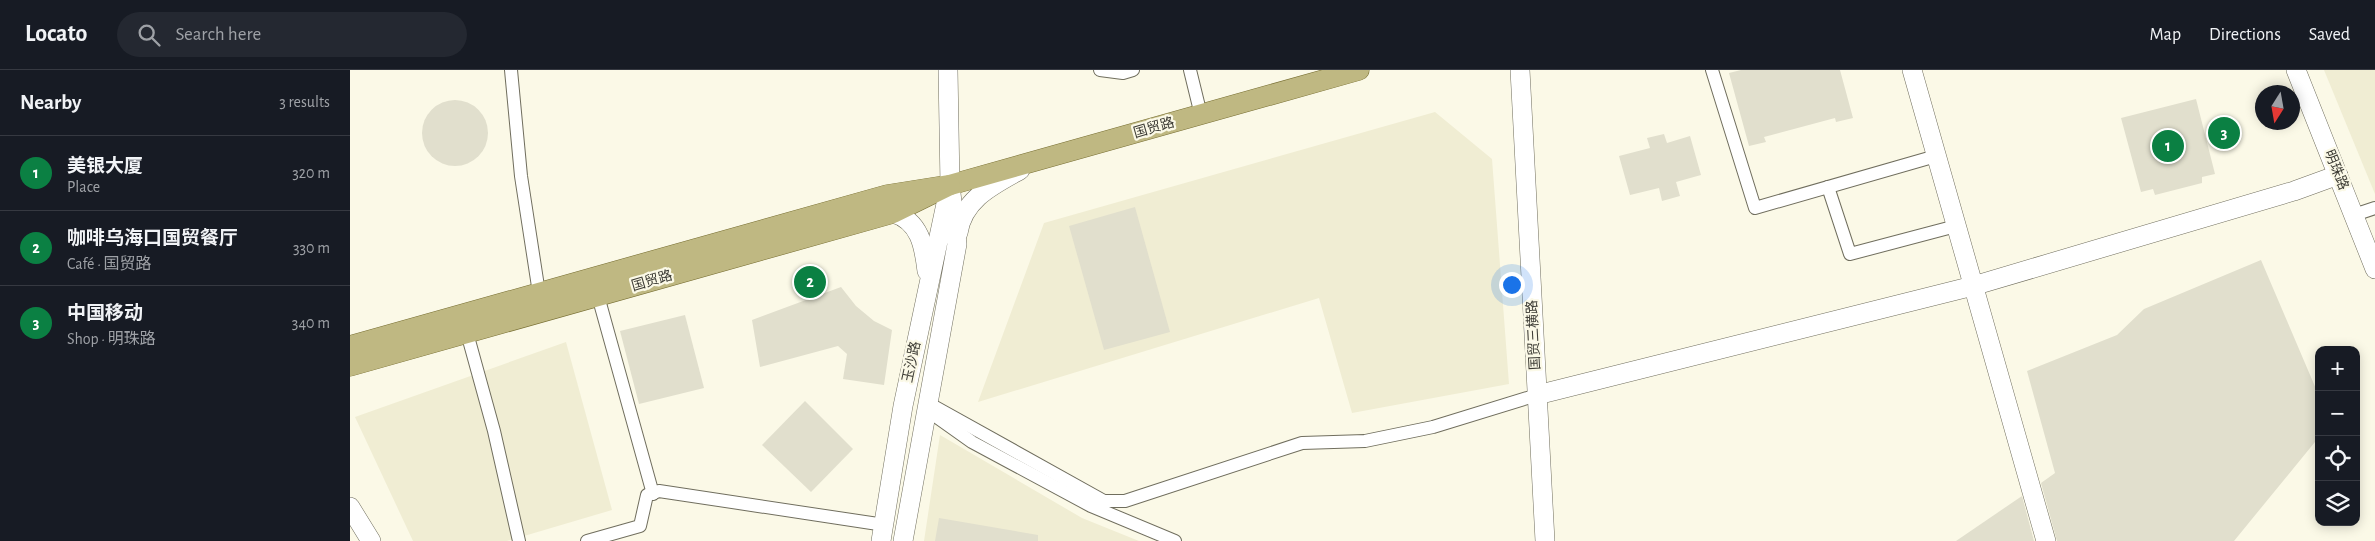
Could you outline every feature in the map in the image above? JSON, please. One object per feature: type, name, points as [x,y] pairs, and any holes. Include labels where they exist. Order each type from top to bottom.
[{"type":"main road","name":"国贸路","points":[[350,366],[598,296],[950,185],[1359,70]]},
{"type":"main road","name":"国贸路","points":[[350,346],[539,293],[890,204]]},
{"type":"street","points":[[510,70],[521,176],[539,293]]},
{"type":"street","name":"玉沙路","points":[[903,541],[957,244],[950,185],[948,70]]},
{"type":"street","points":[[1100,70],[1124,72],[1133,70]]},
{"type":"street","points":[[1190,70],[1201,114]]},
{"type":"street","name":"国贸三横路","points":[[1520,70],[1545,541]]},
{"type":"street","points":[[1712,70],[1755,208],[1936,156]]},
{"type":"street","points":[[1912,70],[2046,541]]},
{"type":"street","name":"明珠路","points":[[2296,70],[2375,269]]},
{"type":"street","points":[[929,282],[920,236],[909,220],[890,204],[938,174],[945,164],[948,145]]},
{"type":"street","points":[[957,244],[960,219],[967,207],[995,184],[1033,162]]},
{"type":"street","points":[[928,406],[1104,501],[1125,501],[1302,443],[1375,439],[1433,427],[1537,395],[1974,286],[2294,191],[2338,174]]},
{"type":"street","name":"玉沙路","points":[[879,533],[903,406],[950,185]]},
{"type":"street","points":[[1828,187],[1850,254],[1956,226]]},
{"type":"street","points":[[2354,216],[2375,208]]},
{"type":"street","points":[[598,296],[653,494]]},
{"type":"street","points":[[467,333],[494,431],[519,541]]},
{"type":"street","points":[[928,406],[972,442],[1091,506],[1176,541]]},
{"type":"street","points":[[586,541],[640,526],[647,495],[659,491],[879,533]]},
{"type":"street","points":[[350,507],[372,541]]},
{"type":"shaded area","points":[[2324,70],[2375,70],[2375,194]]},
{"type":"shaded area","points":[[1435,112],[1492,159],[1509,384],[1352,413],[1319,298],[978,402],[1044,223]]},
{"type":"shaded area","points":[[566,342],[612,510],[507,541],[413,541],[355,417]]},
{"type":"shaded area","points":[[940,435],[1082,518],[1139,541],[924,541]]},
{"type":"building","points":[[1741,70],[1840,70],[1853,118],[1836,122],[1835,118],[1764,137],[1766,142],[1749,146],[1729,73]]},
{"type":"building","points":[[2196,99],[2215,174],[2202,177],[2202,183],[2155,195],[2153,189],[2141,192],[2121,118]]},
{"type":"building","points":[[455,100],[468,102],[478,110],[486,120],[488,133],[486,146],[478,156],[468,164],[455,166],[442,164],[432,156],[424,146],[422,133],[424,120],[432,110],[442,102]]},
{"type":"building","points":[[1664,134],[1667,143],[1690,136],[1701,175],[1676,182],[1680,196],[1662,201],[1659,188],[1630,195],[1619,156],[1650,148],[1647,138]]},
{"type":"building","points":[[1135,207],[1170,332],[1104,350],[1069,226]]},
{"type":"building","points":[[2261,260],[2315,387],[2315,442],[2234,541],[2057,541],[2041,483],[2055,473],[2027,371],[2117,335],[2144,309]]},
{"type":"building","points":[[841,287],[856,306],[874,321],[892,330],[884,385],[843,379],[847,354],[838,346],[760,367],[752,320]]},
{"type":"building","points":[[685,315],[704,388],[639,404],[620,331]]},
{"type":"building","points":[[805,401],[853,449],[811,492],[762,445]]},
{"type":"building","points":[[2022,496],[2034,541],[1956,541]]},
{"type":"building","points":[[939,518],[1038,535],[1038,541],[935,541]]},
{"type":"place","name":"中国移动","points":[[2224,133]]},
{"type":"place","name":"美银大厦","points":[[2168,146]]},
{"type":"place","name":"咖啡乌海口国贸餐厅","points":[[810,282]]}]
